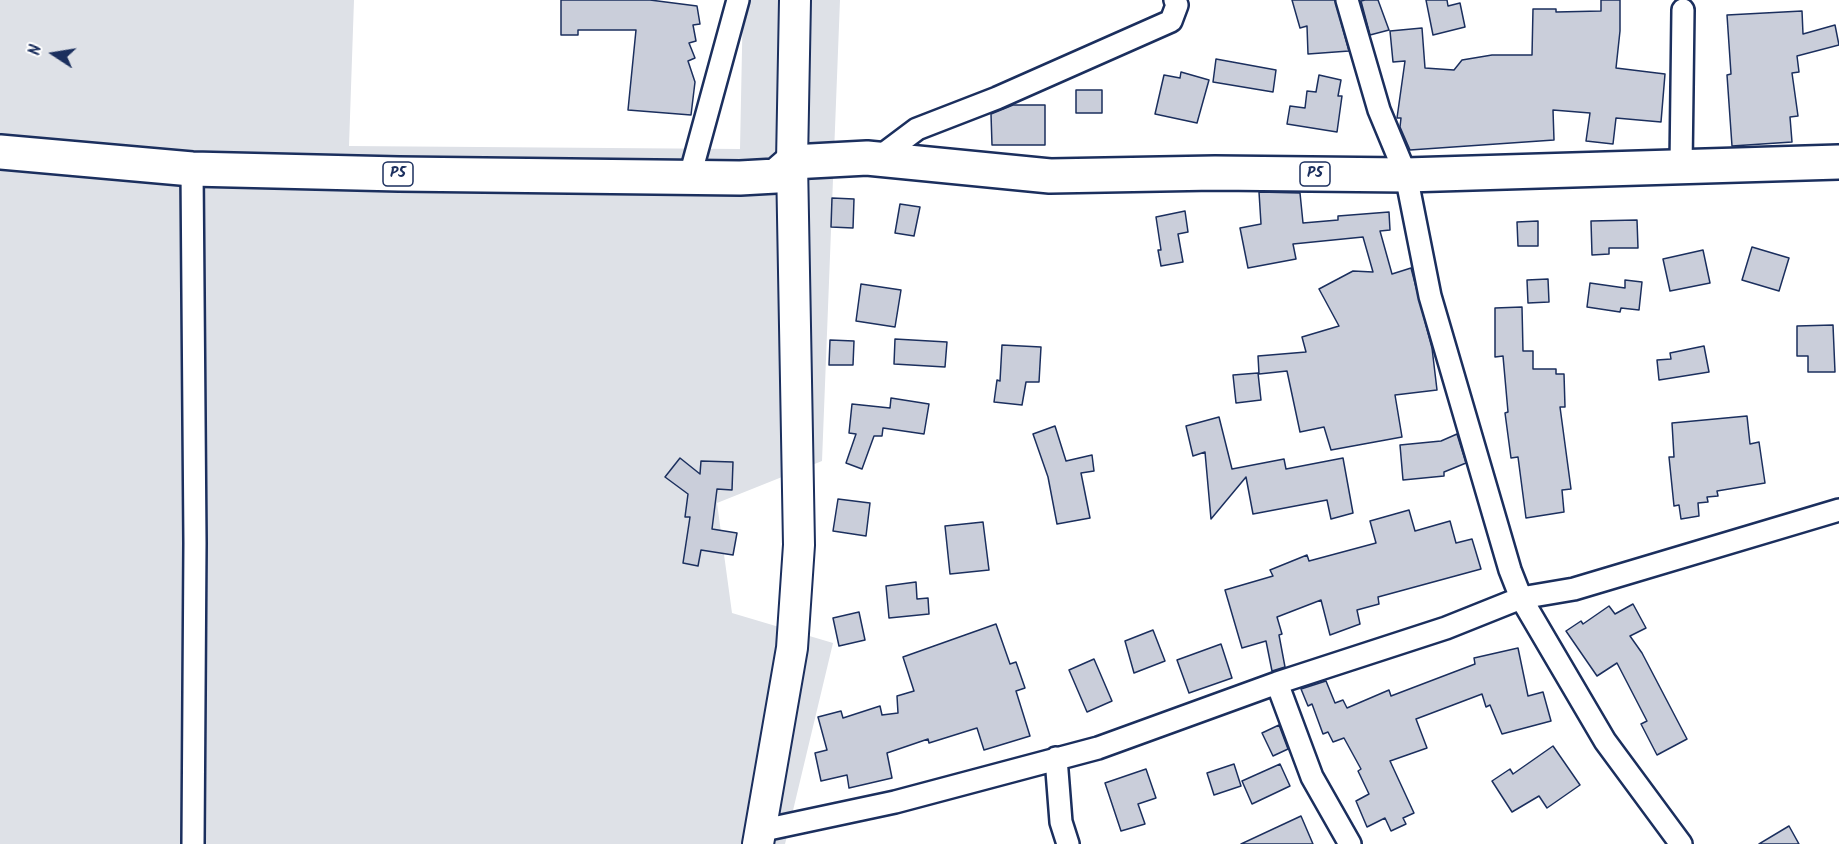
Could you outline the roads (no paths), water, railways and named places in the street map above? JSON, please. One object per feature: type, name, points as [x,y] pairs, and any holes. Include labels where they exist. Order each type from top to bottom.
[{"type":"main road","name":"P5","points":[[0,152],[192,169],[399,174],[690,176],[776,176],[792,162],[867,158],[1050,176],[1215,173],[1406,175],[1839,162]]},
{"type":"street","points":[[690,176],[738,0]]},
{"type":"street","points":[[795,0],[792,162],[799,545],[792,648],[772,770],[758,838],[1098,748],[1277,683],[1446,628],[1521,598],[1574,589],[1839,510]]},
{"type":"street","points":[[867,158],[885,153],[917,129],[997,98],[1171,21],[1177,5],[1175,0]]},
{"type":"street","points":[[1347,0],[1379,110],[1406,175],[1430,296],[1510,570],[1521,598],[1605,741],[1681,844]]},
{"type":"street","points":[[1681,167],[1683,10]]},
{"type":"street","points":[[192,169],[195,531],[193,844]]},
{"type":"street","points":[[1277,683],[1312,777],[1350,839]]},
{"type":"street","points":[[1056,758],[1061,822],[1068,844]]}]
